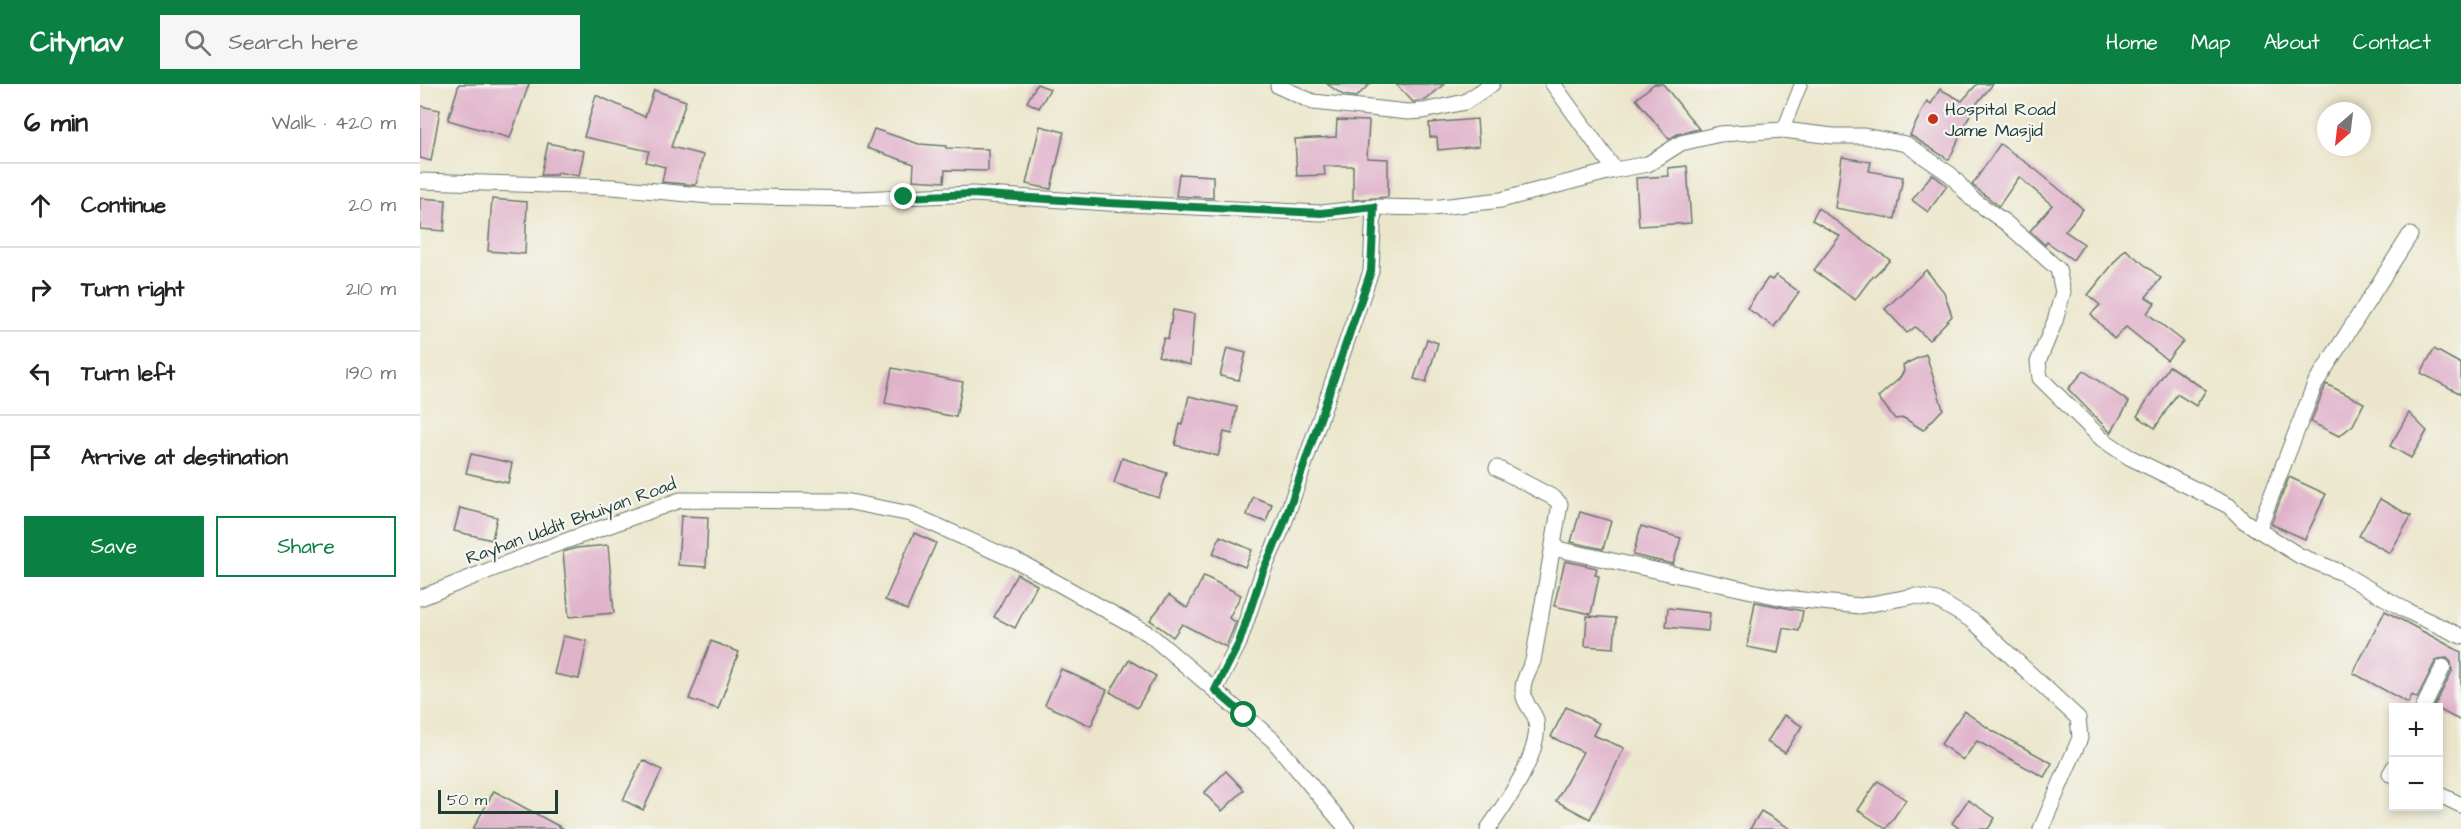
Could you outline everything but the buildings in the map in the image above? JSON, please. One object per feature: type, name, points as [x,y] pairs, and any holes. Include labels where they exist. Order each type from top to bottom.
[{"type":"street","points":[[1278,86],[1313,102],[1408,112],[1465,102],[1492,84]]},
{"type":"street","points":[[1553,84],[1615,170]]},
{"type":"street","points":[[1783,130],[1801,84]]},
{"type":"street","points":[[420,181],[591,185],[710,196],[859,199],[972,194],[1321,213],[1432,208],[1501,200],[1615,170],[1648,164],[1682,143],[1720,134],[1783,130],[1833,136],[1864,136],[1906,144],[1951,175],[1971,198],[2006,223],[2058,269],[2063,292],[2055,321],[2038,362],[2040,378],[2102,439],[2129,457],[2229,506],[2244,521],[2300,556],[2340,572],[2409,612],[2461,636]]},
{"type":"street","points":[[1215,690],[1239,643],[1305,464],[1371,271],[1374,210]]},
{"type":"street","points":[[2258,530],[2315,384],[2410,235]]},
{"type":"street","points":[[1488,829],[1510,796],[1534,746],[1536,719],[1522,694],[1524,680],[1533,661],[1560,504],[1554,498],[1497,468]]},
{"type":"street","name":"Rayhan Uddit Bhuiyan Road","points":[[420,598],[535,552],[680,500],[845,501],[911,514],[1025,565],[1149,634],[1274,740],[1347,829]]},
{"type":"street","points":[[1553,548],[1784,598],[1860,606],[1914,596],[1937,600],[1973,621],[2078,718],[2080,738],[2042,829]]},
{"type":"street","points":[[2426,703],[2443,668]]},
{"type":"street","points":[[2443,796],[2461,805]]},
{"type":"place","name":"Hospital Road Jame Masjid","points":[[1933,119]]},
{"type":"route","points":[[904,197],[972,194],[1321,213],[1374,207],[1371,271],[1282,529],[1263,571],[1239,643],[1215,690],[1244,715]]}]
